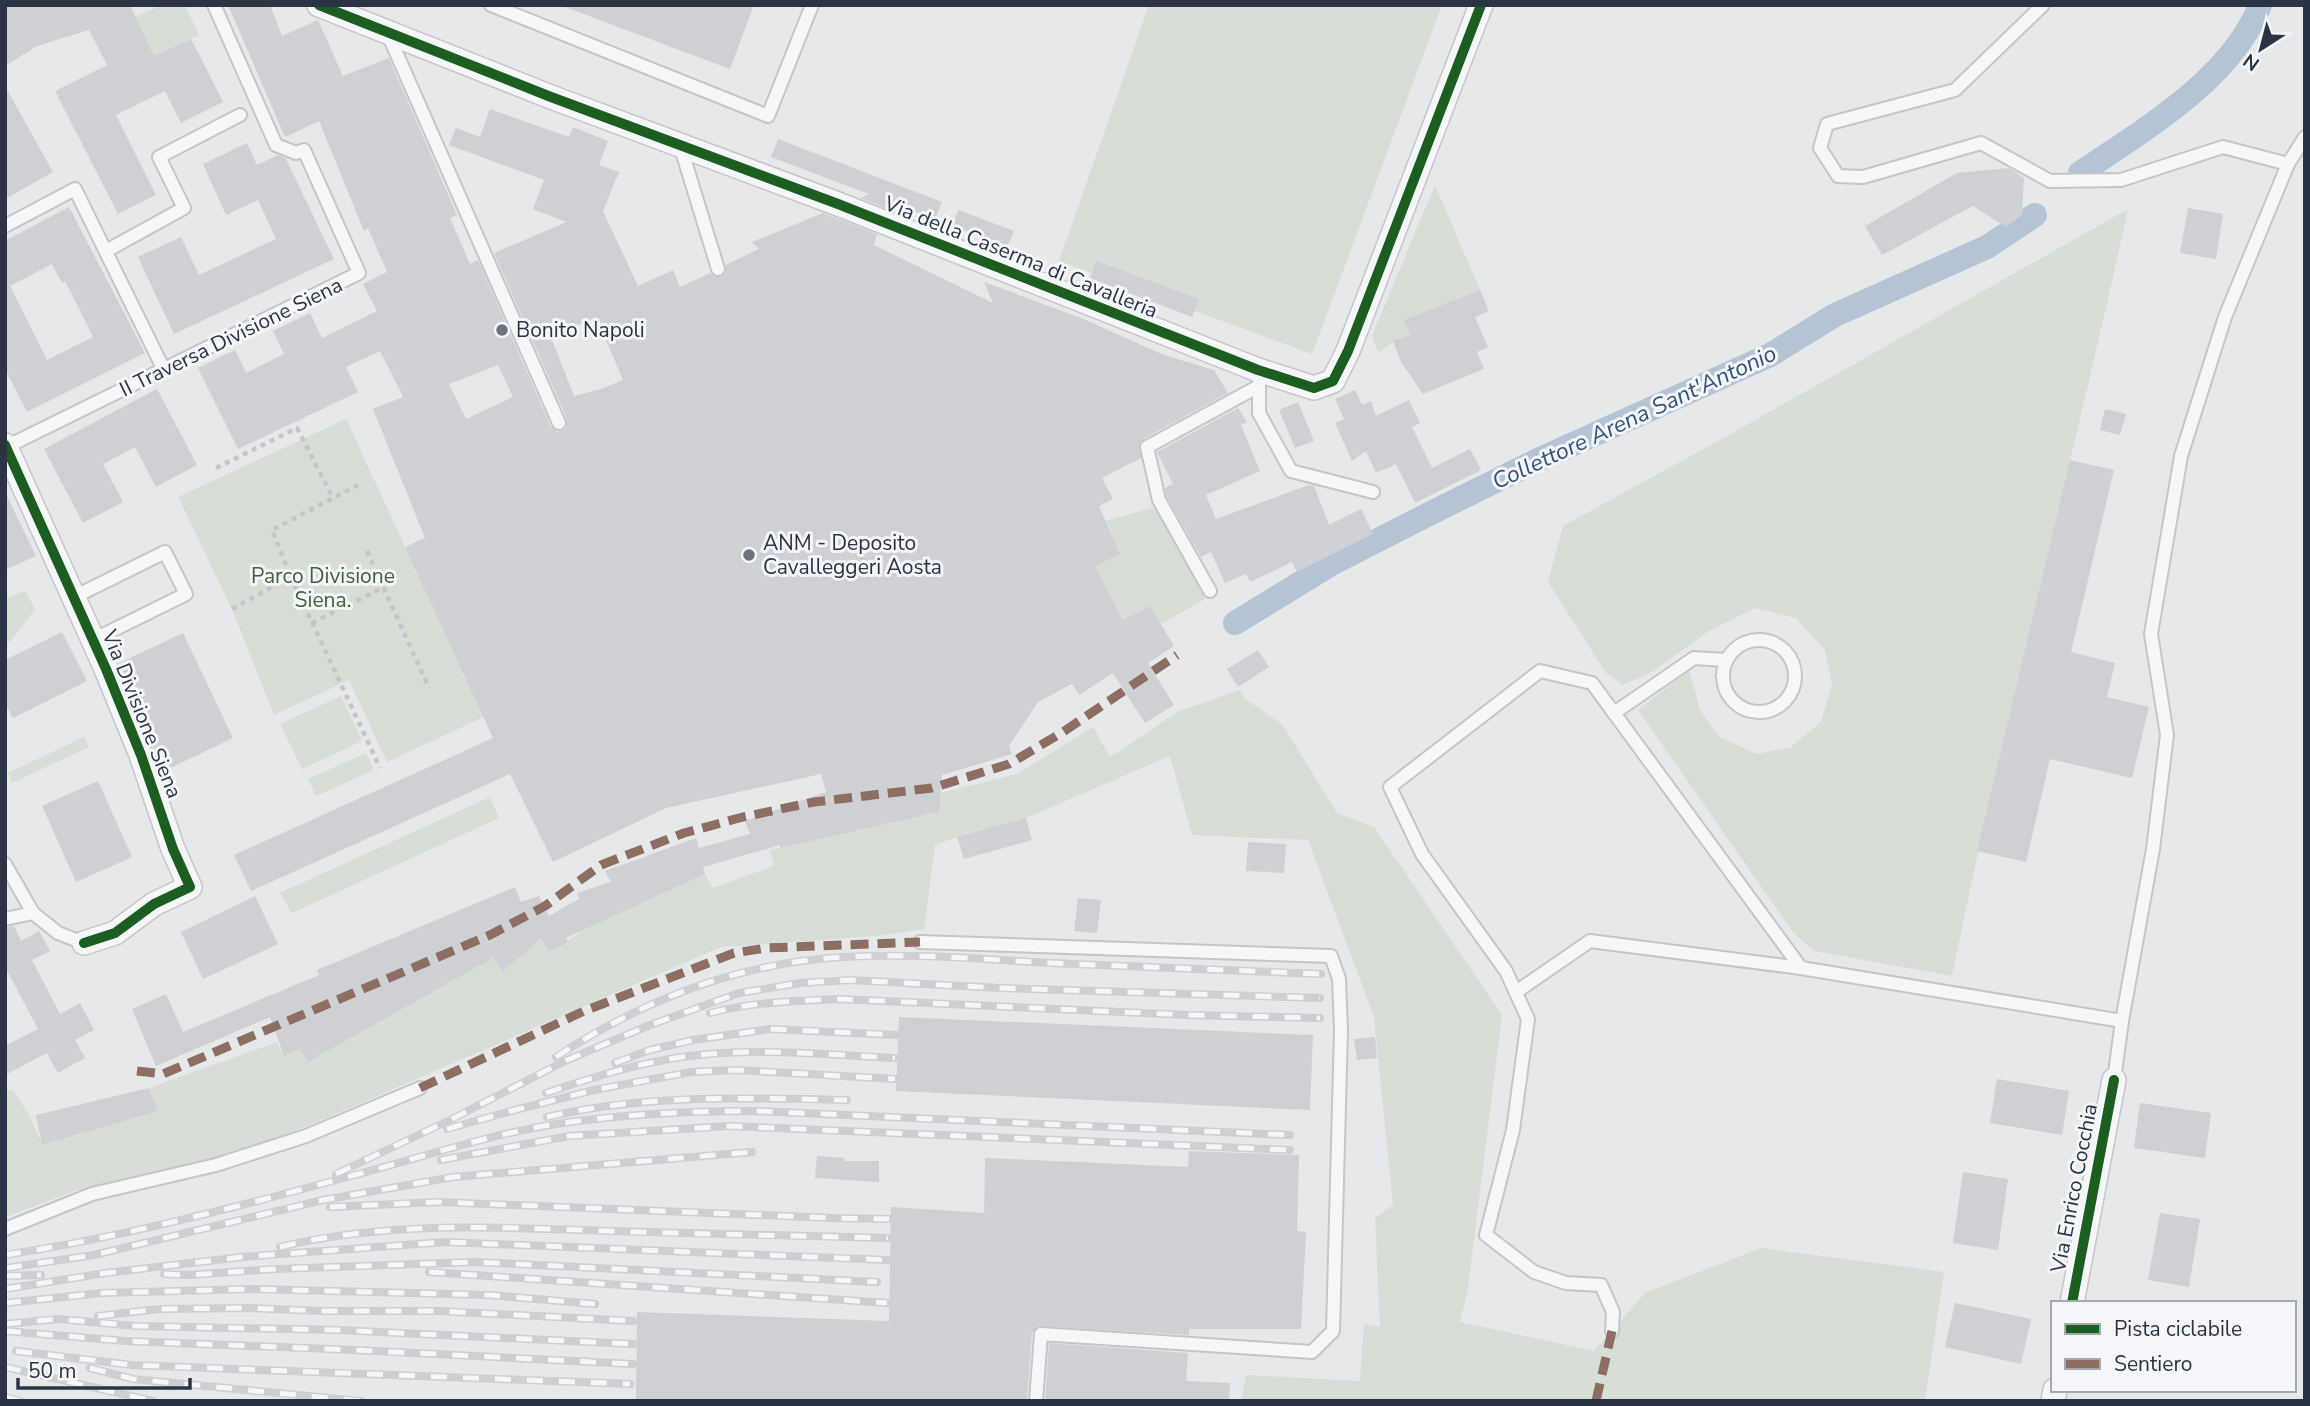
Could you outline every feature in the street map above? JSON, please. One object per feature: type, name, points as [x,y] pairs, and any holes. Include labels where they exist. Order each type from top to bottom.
[{"type":"street","name":"Via della Caserma di Cavalleria","points":[[319,5],[388,34],[838,204],[1259,378],[1314,388],[1333,381],[1348,351],[1481,5]]},
{"type":"street","name":"Via Divisione Siena","points":[[6,446],[141,755],[173,849],[190,887],[154,904],[116,933],[84,943]]},
{"type":"street","name":"Via Enrico Cocchia","points":[[2072,1301],[2114,1080]]},
{"type":"lane","name":"II Traversa Divisione Siena","points":[[6,446],[359,273],[304,150],[296,153],[276,145],[215,5]]},
{"type":"lane","points":[[491,5],[768,116],[811,5]]},
{"type":"lane","points":[[2043,5],[1955,90],[1827,124],[1819,148],[1838,176],[1863,177],[1980,143],[2050,181],[2121,180],[2223,147],[2288,164]]},
{"type":"lane","points":[[388,34],[559,423]]},
{"type":"lane","points":[[106,251],[184,208],[159,157],[240,115]]},
{"type":"lane","points":[[2114,1080],[2153,849],[2167,735],[2151,634],[2181,456],[2225,317],[2288,164],[2305,137]]},
{"type":"lane","points":[[680,145],[718,269]]},
{"type":"lane","points":[[5,226],[75,189],[164,370]]},
{"type":"lane","points":[[1259,378],[1259,413],[1291,471],[1373,492]]},
{"type":"lane","points":[[1210,591],[1160,500],[1147,447],[1259,378]]},
{"type":"lane","points":[[74,597],[165,552],[186,594],[93,640]]},
{"type":"lane","points":[[1769,640],[1789,655],[1796,676],[1794,688],[1785,702],[1774,710],[1757,713],[1744,710],[1727,694],[1723,682],[1726,660],[1734,649],[1744,642],[1769,640]]},
{"type":"lane","points":[[1614,713],[1694,658],[1726,660]]},
{"type":"lane","points":[[1612,1331],[1613,1312],[1601,1285],[1566,1283],[1534,1272],[1486,1235],[1513,1130],[1528,1019],[1506,971],[1422,854],[1390,787],[1540,671],[1592,683],[1801,968]]},
{"type":"lane","name":"Via Divisione Siena","points":[[5,864],[33,913],[58,933],[84,943]]},
{"type":"lane","points":[[5,919],[33,913]]},
{"type":"lane","points":[[1516,992],[1590,941],[1801,968],[2122,1021]]},
{"type":"lane","points":[[920,942],[1331,956],[1339,979],[1341,1030],[1333,1331],[1312,1352],[1041,1334],[1036,1401]]},
{"type":"lane","points":[[5,1229],[92,1194],[216,1165],[306,1136],[420,1088]]},
{"type":"path","points":[[216,468],[297,428],[333,498]]},
{"type":"path","points":[[362,483],[272,530],[291,577],[380,768]]},
{"type":"path","points":[[367,551],[429,688]]},
{"type":"path","points":[[232,609],[291,577]]},
{"type":"path","points":[[312,623],[384,587]]},
{"type":"green space","points":[[161,5],[185,5],[199,35],[154,56],[135,17]]},
{"type":"green space","points":[[1149,5],[1442,5],[1312,354],[1059,261]]},
{"type":"green space","points":[[1435,185],[1480,290],[1405,320],[1410,335],[1393,342],[1378,353],[1372,336]]},
{"type":"green space","points":[[2128,209],[1952,976],[1814,951],[1793,932],[1638,710],[1689,670],[1700,710],[1719,737],[1757,754],[1791,747],[1821,722],[1832,684],[1825,650],[1796,618],[1755,608],[1709,631],[1652,672],[1623,685],[1606,673],[1548,582],[1563,526]]},
{"type":"green space","name":"Parco Divisione Siena.","points":[[346,419],[484,717],[387,762],[349,680],[274,715],[232,609],[178,497]]},
{"type":"green space","points":[[1155,507],[1205,599],[1161,624],[1150,606],[1123,620],[1093,562],[1120,554],[1106,521]]},
{"type":"green space","points":[[25,591],[35,609],[11,641],[5,643],[5,599]]},
{"type":"green space","points":[[1240,690],[1244,698],[1282,724],[1337,813],[1374,827],[1502,1015],[1468,1288],[1460,1322],[1594,1351],[1645,1293],[1761,1248],[1944,1272],[1925,1401],[1241,1401],[1246,1375],[1360,1381],[1364,1324],[1380,1327],[1375,1218],[1393,1205],[1374,1017],[1308,840],[1192,835],[1170,756],[1026,818],[935,845],[924,929],[876,936],[721,947],[315,1123],[254,1146],[198,1163],[83,1188],[8,1216],[5,1214],[5,1091],[13,1090],[43,1145],[158,1111],[149,1088],[277,1042],[284,1056],[300,1049],[308,1062],[493,958],[504,972],[519,958],[512,940],[535,927],[550,952],[589,927],[705,874],[713,888],[774,866],[770,850],[938,812],[940,793],[1017,774],[1093,727],[1110,757],[1179,711]]},
{"type":"green space","points":[[341,696],[362,741],[302,769],[280,724]]},
{"type":"green space","points":[[84,737],[89,747],[12,783],[8,773]]},
{"type":"green space","points":[[366,753],[374,770],[316,796],[308,779]]},
{"type":"green space","points":[[490,797],[499,818],[292,913],[280,893]]},
{"type":"building","points":[[5,5],[130,5],[154,56],[191,39],[223,102],[181,123],[165,91],[116,115],[156,195],[118,214],[55,91],[107,65],[89,30],[37,46],[5,66]]},
{"type":"building","points":[[228,5],[270,5],[282,36],[318,20],[343,76],[389,58],[457,215],[450,218],[470,264],[478,260],[551,427],[557,432],[566,429],[567,419],[494,253],[567,222],[533,209],[544,180],[449,145],[456,128],[480,137],[490,109],[569,137],[573,127],[608,141],[599,165],[619,172],[603,211],[638,286],[673,270],[680,287],[710,273],[721,277],[726,272],[726,265],[759,249],[752,242],[823,213],[877,234],[874,245],[993,303],[984,282],[1081,318],[1164,355],[1214,370],[1228,393],[1143,439],[1139,444],[1141,458],[1102,478],[1113,499],[1099,506],[1120,554],[1095,566],[1123,620],[1150,606],[1174,646],[1148,663],[1174,705],[1145,723],[1113,673],[1079,695],[1072,684],[1038,702],[1009,746],[1012,754],[942,775],[939,812],[780,848],[780,845],[703,867],[705,874],[566,938],[568,942],[549,952],[541,938],[503,972],[493,958],[308,1062],[300,1049],[284,1056],[270,1017],[156,1066],[132,1009],[166,994],[183,1032],[319,975],[317,970],[515,887],[521,902],[539,896],[549,916],[579,899],[577,893],[611,882],[605,871],[696,838],[699,848],[750,834],[745,821],[826,792],[821,774],[666,808],[553,862],[510,774],[251,891],[234,855],[493,738],[405,547],[425,538],[373,409],[403,397],[380,351],[346,367],[358,392],[238,449],[198,368],[235,350],[246,373],[284,354],[273,331],[310,313],[322,338],[377,311],[363,284],[387,272],[368,228],[364,231],[319,121],[285,137]],"holes":[[[596,317],[623,380],[574,396],[551,337]],[[498,365],[513,397],[466,419],[449,384]]]},
{"type":"building","points":[[565,5],[754,5],[730,69]]},
{"type":"building","points":[[5,86],[53,172],[5,199]]},
{"type":"building","points":[[778,139],[942,202],[935,219],[888,201],[886,208],[860,198],[869,194],[771,157]]},
{"type":"building","points":[[247,143],[257,165],[278,155],[286,159],[334,259],[174,334],[138,257],[181,237],[199,275],[276,239],[258,200],[226,215],[203,164]]},
{"type":"building","points":[[2009,168],[2024,178],[2022,215],[2006,227],[1973,206],[1882,255],[1865,226],[1957,173]]},
{"type":"building","points":[[69,207],[145,353],[27,412],[5,369],[5,241]],"holes":[[[52,264],[62,283],[65,281],[93,337],[47,360],[10,286]]]},
{"type":"building","points":[[2188,208],[2223,214],[2216,259],[2180,253]]},
{"type":"building","points":[[958,210],[1014,231],[1007,247],[953,226]]},
{"type":"building","points":[[1096,261],[1199,299],[1192,317],[1090,278]]},
{"type":"building","points":[[1480,290],[1489,311],[1475,317],[1488,347],[1477,352],[1484,369],[1423,394],[1401,362],[1393,341],[1410,335],[1404,320]]},
{"type":"building","points":[[157,389],[197,465],[156,487],[135,447],[103,464],[123,502],[83,523],[44,449]]},
{"type":"building","points":[[1355,390],[1362,405],[1371,401],[1376,416],[1409,400],[1420,423],[1412,427],[1432,468],[1470,449],[1481,470],[1415,503],[1396,464],[1376,473],[1366,451],[1352,461],[1335,423],[1344,419],[1335,399]]},
{"type":"building","points":[[1298,402],[1314,441],[1295,448],[1279,410]]},
{"type":"building","points":[[1238,408],[1247,422],[1241,425],[1260,471],[1206,495],[1216,519],[1309,485],[1314,486],[1329,525],[1361,509],[1373,534],[1297,572],[1292,562],[1250,582],[1246,574],[1225,583],[1211,552],[1201,557],[1167,497],[1165,488],[1173,484],[1157,452]]},
{"type":"building","points":[[2105,409],[2126,414],[2120,435],[2100,430]]},
{"type":"building","points":[[2070,460],[2114,470],[2071,652],[2115,663],[2107,697],[2149,707],[2132,778],[2050,759],[2026,862],[1977,851]]},
{"type":"building","points":[[5,492],[36,556],[5,570]]},
{"type":"building","points":[[62,632],[87,681],[13,718],[5,703],[5,660]]},
{"type":"building","points":[[183,633],[233,738],[162,772],[119,663]]},
{"type":"building","points":[[1258,650],[1269,667],[1238,687],[1227,669]]},
{"type":"building","points":[[98,781],[132,857],[76,882],[42,806]]},
{"type":"building","points":[[1026,818],[1032,840],[964,859],[957,837]]},
{"type":"building","points":[[1248,842],[1286,844],[1284,873],[1246,871]]},
{"type":"building","points":[[255,896],[278,944],[203,979],[181,932]]},
{"type":"building","points":[[1078,898],[1101,900],[1097,933],[1074,931]]},
{"type":"building","points":[[14,926],[21,941],[39,931],[50,951],[32,960],[60,1014],[80,1003],[94,1030],[75,1040],[85,1058],[58,1073],[47,1053],[5,1075],[5,1046],[38,1029],[5,967],[5,928]]},
{"type":"building","points":[[899,1017],[1313,1035],[1310,1110],[896,1091]]},
{"type":"building","points":[[1375,1037],[1377,1058],[1357,1060],[1354,1039]]},
{"type":"building","points":[[1997,1079],[2069,1091],[2062,1135],[1990,1123]]},
{"type":"building","points":[[149,1088],[158,1111],[42,1145],[36,1115]]},
{"type":"building","points":[[2140,1103],[2211,1113],[2205,1158],[2134,1148]]},
{"type":"building","points":[[1189,1151],[1299,1155],[1297,1231],[1306,1232],[1301,1329],[1189,1329],[1189,1335],[1038,1326],[1032,1333],[1027,1401],[636,1401],[637,1312],[889,1321],[891,1207],[984,1213],[985,1158],[1188,1167]]},
{"type":"building","points":[[817,1156],[845,1158],[844,1161],[879,1161],[879,1182],[815,1178]]},
{"type":"building","points":[[1963,1172],[2008,1179],[1998,1250],[1953,1243]]},
{"type":"building","points":[[2160,1213],[2200,1219],[2189,1287],[2148,1280]]},
{"type":"building","points":[[1955,1303],[2031,1319],[2021,1364],[1945,1347]]},
{"type":"building","points":[[1049,1343],[1188,1353],[1186,1381],[1230,1383],[1229,1401],[1045,1401]]},
{"type":"waterway","name":"Collettore Arena Sant'Antonio","points":[[2080,173],[2183,101],[2207,79],[2247,32],[2260,5]]},
{"type":"waterway","name":"Collettore Arena Sant'Antonio","points":[[1235,623],[1333,563],[1427,515],[1538,460],[1770,355],[1835,315],[1987,247],[2035,215]]},
{"type":"railway","points":[[556,1057],[623,1018],[693,988],[729,976],[804,961],[843,957],[921,956],[1321,974]]},
{"type":"railway","points":[[336,1174],[565,1061],[650,1025],[739,993],[800,983],[850,980],[1000,988],[1320,998]]},
{"type":"railway","points":[[710,1013],[758,1004],[839,999],[1187,1015],[1320,1018]]},
{"type":"railway","points":[[615,1063],[650,1050],[693,1040],[770,1029],[896,1035]]},
{"type":"railway","points":[[546,1093],[640,1065],[713,1054],[774,1052],[895,1058]]},
{"type":"railway","points":[[447,1129],[594,1090],[691,1072],[736,1070],[895,1079]]},
{"type":"railway","points":[[547,1117],[621,1104],[659,1101],[734,1098],[847,1100]]},
{"type":"railway","points":[[5,1255],[179,1220],[504,1134],[606,1118],[682,1112],[757,1111],[1290,1135]]},
{"type":"railway","points":[[441,1160],[569,1136],[729,1126],[1290,1150]]},
{"type":"railway","points":[[6,1268],[94,1255],[323,1200],[453,1177],[752,1152]]},
{"type":"railway","points":[[330,1207],[439,1202],[889,1219]]},
{"type":"railway","points":[[280,1247],[360,1233],[442,1228],[888,1238]]},
{"type":"railway","points":[[5,1289],[106,1273],[242,1257],[445,1242],[888,1260]]},
{"type":"railway","points":[[164,1274],[476,1262],[877,1282]]},
{"type":"railway","points":[[429,1272],[887,1303]]},
{"type":"railway","points":[[5,1276],[41,1275]]},
{"type":"railway","points":[[5,1303],[102,1293],[250,1289],[489,1295],[595,1304]]},
{"type":"railway","points":[[98,1316],[159,1309],[247,1308],[438,1311],[633,1321]]},
{"type":"railway","points":[[5,1324],[59,1319],[135,1326],[338,1330],[633,1344]]},
{"type":"railway","points":[[5,1331],[125,1341],[633,1364]]},
{"type":"railway","points":[[16,1351],[132,1365],[630,1384]]},
{"type":"railway","points":[[5,1367],[153,1401]]},
{"type":"railway","points":[[90,1368],[133,1379],[361,1401]]},
{"type":"railway","points":[[5,1397],[20,1401]]},
{"type":"marked path","points":[[137,1071],[163,1074],[490,935],[545,906],[601,865],[684,833],[814,802],[932,788],[1009,764],[1063,732],[1177,655]]},
{"type":"marked path","points":[[420,1088],[584,1011],[734,953],[766,948],[920,942]]},
{"type":"marked path","points":[[1596,1401],[1612,1331]]},
{"type":"cycle path","points":[[319,5],[551,97],[838,204],[1258,370],[1314,388],[1333,381],[1348,351],[1481,5]]},
{"type":"cycle path","points":[[5,445],[106,669],[141,755],[173,849],[190,887],[154,904],[115,933],[84,943]]},
{"type":"cycle path","points":[[2072,1301],[2114,1080]]},
{"type":"place","name":"Bonito Napoli","points":[[502,330]]},
{"type":"place","name":"ANM - Deposito Cavalleggeri Aosta","points":[[749,555]]}]
